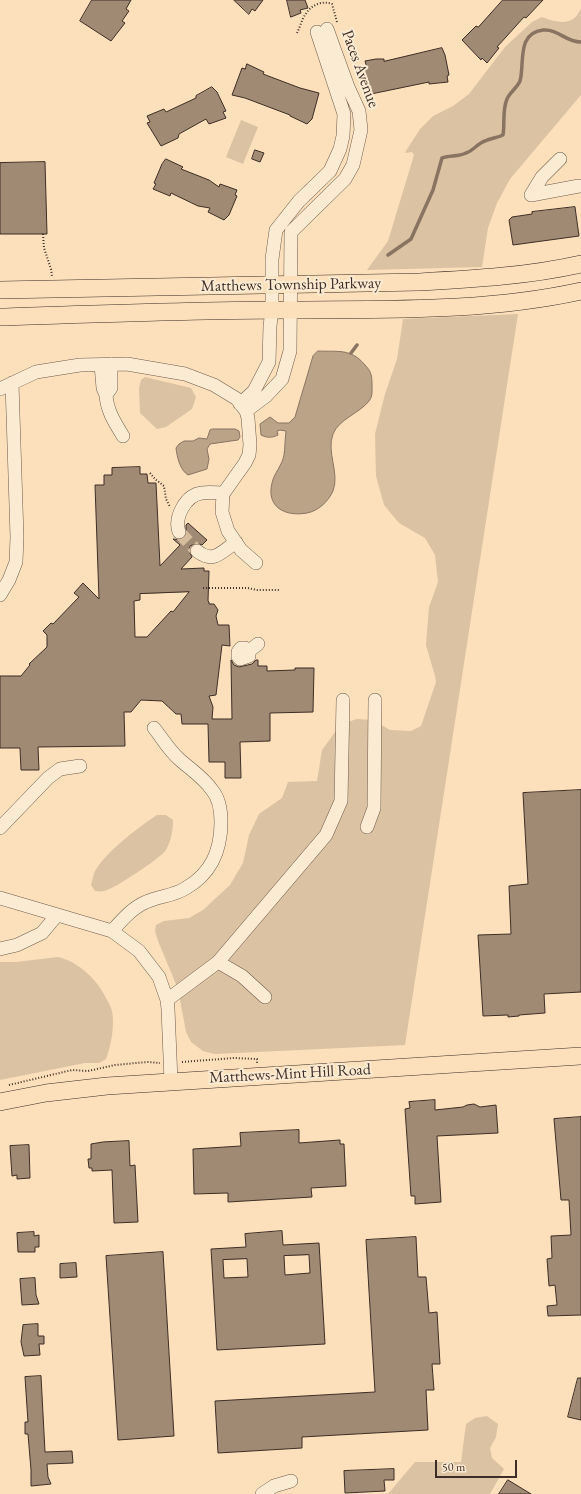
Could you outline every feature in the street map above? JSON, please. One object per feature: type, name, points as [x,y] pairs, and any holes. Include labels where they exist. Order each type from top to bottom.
[{"type":"main road","name":"Matthews Township Parkway","points":[[0,290],[272,284],[376,284],[474,279],[529,273],[581,264]]},
{"type":"main road","name":"Matthews Township Parkway","points":[[0,316],[272,310],[420,309],[534,299],[581,291]]},
{"type":"main road","name":"Matthews-Mint Hill Road","points":[[0,1102],[46,1093],[107,1086],[581,1056]]},
{"type":"street","name":"Paces Avenue","points":[[243,407],[254,391],[269,362],[272,310],[272,259],[276,230],[298,201],[330,171],[343,136],[344,114],[327,29]]},
{"type":"street","name":"Paces Avenue","points":[[243,407],[266,396],[282,379],[290,351],[291,232],[345,179],[353,165],[362,130],[359,111],[348,87],[327,29]]},
{"type":"street","points":[[560,159],[542,177],[531,195],[580,186]]},
{"type":"street","points":[[106,364],[103,388],[110,414],[123,436]]},
{"type":"street","points":[[0,595],[9,580],[16,562],[17,537],[6,386],[36,372],[80,365],[127,364],[185,374],[214,385],[237,399],[243,407],[250,437],[249,455],[224,493],[222,500],[222,512],[228,531],[241,550],[256,563]]},
{"type":"street","points":[[179,532],[178,521],[182,510],[189,499],[201,493],[224,493]]},
{"type":"street","points":[[197,551],[210,558],[236,542]]},
{"type":"street","points":[[167,1000],[218,962],[326,835],[341,801],[343,700]]},
{"type":"street","points":[[367,827],[374,808],[375,700]]},
{"type":"street","points":[[112,931],[138,906],[147,901],[176,894],[187,888],[198,879],[212,863],[220,844],[220,811],[213,791],[200,776],[178,758],[154,728]]},
{"type":"street","points":[[0,828],[48,778],[60,769],[80,766]]},
{"type":"street","points":[[0,898],[112,931],[139,951],[159,977],[167,1000],[171,1081]]},
{"type":"street","points":[[0,949],[18,945],[42,933],[56,915]]},
{"type":"street","points":[[218,962],[242,976],[264,997]]},
{"type":"street","points":[[262,1494],[274,1486],[291,1481]]},
{"type":"path","points":[[297,33],[306,13],[318,2],[332,4],[327,29]]},
{"type":"path","points":[[42,234],[44,248],[52,268],[52,277]]},
{"type":"path","points":[[150,472],[155,479],[164,486],[166,499],[171,508]]},
{"type":"path","points":[[203,588],[280,590]]},
{"type":"path","points":[[183,1062],[257,1059]]},
{"type":"path","points":[[7,1086],[72,1070],[88,1071],[115,1065],[148,1062],[159,1063]]},
{"type":"shaded area","points":[[581,8],[581,95],[510,179],[497,203],[488,228],[482,267],[367,270],[388,241],[414,155],[412,152],[405,153],[420,129],[433,116],[453,106],[469,94],[505,47],[532,22],[542,17],[559,22],[570,21],[578,14]]},
{"type":"shaded area","points":[[241,120],[258,127],[243,164],[226,157]]},
{"type":"shaded area","points":[[518,314],[405,1045],[215,1054],[203,1051],[191,1042],[186,1032],[178,989],[158,941],[155,931],[156,925],[164,921],[189,918],[203,910],[230,885],[243,863],[249,835],[259,814],[282,798],[288,782],[317,781],[322,750],[341,724],[357,719],[373,720],[390,730],[411,731],[421,726],[436,682],[426,645],[429,607],[438,582],[435,555],[425,538],[399,523],[384,505],[376,476],[375,434],[385,394],[397,359],[403,319]]},
{"type":"shaded area","points":[[318,351],[338,351],[349,353],[360,360],[369,369],[371,374],[372,395],[365,405],[340,424],[333,434],[331,448],[335,484],[328,499],[319,508],[311,512],[299,514],[285,512],[275,504],[271,491],[273,479],[282,463],[284,455],[286,431],[280,430],[277,431],[278,435],[265,437],[261,435],[260,424],[270,417],[278,423],[289,423],[295,417],[313,356]]},
{"type":"shaded area","points":[[145,377],[191,388],[196,397],[192,409],[166,427],[157,429],[140,413],[139,388],[141,380]]},
{"type":"shaded area","points":[[235,429],[239,431],[240,437],[238,440],[210,444],[207,449],[209,459],[207,469],[188,475],[181,467],[176,448],[184,441],[193,441],[199,438],[207,439],[210,430]]},
{"type":"shaded area","points":[[157,815],[166,815],[173,820],[173,828],[166,850],[147,866],[117,885],[104,891],[95,891],[91,885],[94,873],[99,865],[122,841]]},
{"type":"shaded area","points":[[58,957],[66,959],[87,973],[93,979],[110,1005],[113,1017],[113,1029],[106,1059],[99,1063],[85,1063],[0,1080],[0,962],[16,962]]},
{"type":"shaded area","points":[[487,1416],[498,1424],[496,1437],[490,1448],[492,1458],[504,1469],[490,1494],[388,1494],[415,1462],[461,1462],[466,1424],[475,1418]]},
{"type":"building","points":[[92,0],[131,0],[126,9],[129,11],[122,21],[125,23],[111,41],[80,21]]},
{"type":"building","points":[[234,0],[263,0],[255,11],[252,9],[249,14]]},
{"type":"building","points":[[287,0],[305,0],[308,8],[300,10],[301,13],[291,17]]},
{"type":"building","points":[[503,0],[543,0],[526,18],[524,17],[497,47],[499,48],[487,63],[482,58],[481,60],[462,40],[476,26],[478,27]]},
{"type":"building","points":[[442,48],[449,75],[447,76],[448,82],[429,84],[429,82],[371,94],[367,88],[364,68],[367,68],[365,61],[384,59],[384,61]]},
{"type":"building","points":[[247,64],[264,72],[263,74],[300,88],[319,93],[312,119],[307,124],[290,115],[245,98],[232,95],[242,68],[245,69]]},
{"type":"building","points":[[212,87],[217,92],[226,111],[223,112],[226,118],[209,124],[206,119],[179,134],[178,138],[161,146],[147,123],[150,122],[147,116],[164,109],[166,112],[196,98],[196,96]]},
{"type":"building","points":[[255,150],[264,153],[260,162],[252,159]]},
{"type":"building","points":[[166,159],[183,167],[181,169],[209,180],[219,187],[220,184],[237,190],[235,195],[237,196],[229,215],[224,220],[208,212],[210,208],[198,206],[171,193],[170,196],[153,189],[162,164]]},
{"type":"building","points":[[45,162],[47,234],[0,234],[0,163]]},
{"type":"building","points":[[575,207],[579,236],[513,245],[509,220],[512,217],[532,214],[532,212]]},
{"type":"building","points":[[140,467],[140,474],[147,474],[148,483],[156,483],[160,566],[180,545],[173,539],[181,540],[186,535],[186,525],[188,523],[207,540],[202,545],[197,543],[190,546],[189,551],[192,557],[181,569],[204,568],[204,571],[209,571],[209,604],[214,604],[218,610],[216,616],[218,625],[229,625],[230,646],[222,645],[216,695],[209,696],[213,707],[212,719],[232,719],[231,660],[234,665],[239,667],[252,664],[258,660],[258,666],[267,666],[267,671],[295,670],[295,668],[314,668],[313,712],[270,713],[270,741],[240,742],[241,778],[225,778],[225,762],[209,762],[208,724],[182,724],[181,714],[176,714],[162,701],[141,700],[131,712],[124,712],[125,746],[38,747],[39,770],[21,770],[20,748],[0,748],[0,676],[21,676],[30,665],[29,664],[47,647],[47,635],[43,631],[51,623],[53,624],[79,597],[74,593],[83,583],[99,599],[95,485],[104,485],[104,475],[112,475],[112,468]],"holes":[[[189,592],[173,612],[171,611],[147,637],[135,637],[134,601],[140,600],[140,594]]]},
{"type":"building","points":[[581,790],[581,992],[544,994],[545,1013],[508,1017],[508,1015],[483,1016],[478,935],[511,934],[509,886],[528,884],[523,793]]},
{"type":"building","points":[[435,1100],[435,1110],[463,1107],[474,1104],[480,1107],[496,1105],[498,1133],[437,1136],[441,1202],[415,1204],[415,1196],[411,1196],[405,1109],[410,1108],[409,1102]]},
{"type":"building","points":[[581,1117],[581,1315],[548,1316],[547,1306],[557,1305],[555,1285],[549,1286],[547,1259],[552,1258],[551,1236],[571,1235],[569,1200],[561,1200],[554,1119]]},
{"type":"building","points":[[299,1130],[299,1143],[340,1140],[340,1144],[344,1144],[346,1186],[311,1188],[312,1197],[228,1202],[228,1193],[194,1194],[193,1149],[241,1146],[240,1133]]},
{"type":"building","points":[[129,1141],[130,1166],[135,1165],[138,1222],[114,1223],[112,1170],[92,1171],[92,1168],[89,1168],[88,1159],[91,1159],[91,1144]]},
{"type":"building","points":[[29,1145],[30,1178],[17,1179],[17,1175],[12,1176],[10,1146]]},
{"type":"building","points":[[282,1231],[283,1245],[319,1243],[325,1344],[217,1350],[211,1249],[246,1247],[245,1234]],"holes":[[[309,1255],[310,1273],[285,1275],[284,1256]],[[247,1259],[248,1277],[224,1278],[223,1260]]]},
{"type":"building","points":[[34,1232],[34,1236],[39,1235],[39,1247],[35,1247],[35,1252],[18,1252],[17,1233]]},
{"type":"building","points":[[416,1237],[418,1277],[426,1277],[429,1313],[437,1312],[440,1364],[432,1364],[434,1390],[426,1390],[428,1430],[302,1437],[302,1448],[218,1453],[215,1401],[375,1392],[366,1240]]},
{"type":"building","points":[[163,1252],[174,1436],[118,1440],[106,1256]]},
{"type":"building","points":[[76,1263],[77,1277],[60,1278],[60,1264]]},
{"type":"building","points":[[35,1278],[36,1295],[39,1304],[22,1305],[20,1279]]},
{"type":"building","points":[[38,1324],[38,1336],[44,1336],[44,1344],[39,1344],[40,1355],[24,1356],[21,1342],[23,1325]]},
{"type":"building","points":[[41,1376],[45,1452],[72,1451],[73,1463],[47,1464],[48,1477],[51,1484],[31,1486],[28,1434],[25,1434],[25,1422],[28,1422],[25,1377]]},
{"type":"building","points":[[578,1378],[581,1378],[581,1420],[568,1417]]},
{"type":"building","points":[[394,1469],[394,1480],[384,1480],[385,1491],[345,1493],[344,1471]]},
{"type":"building","points":[[508,1480],[531,1494],[499,1494]]},
{"type":"waterway","points":[[388,255],[411,239],[433,190],[442,158],[457,156],[471,151],[482,142],[503,135],[505,104],[508,97],[520,81],[523,50],[529,37],[534,32],[549,30],[571,40],[581,42]]},
{"type":"waterway","points":[[351,353],[357,345]]},
{"type":"tunnel","points":[[179,532],[197,551]]}]
